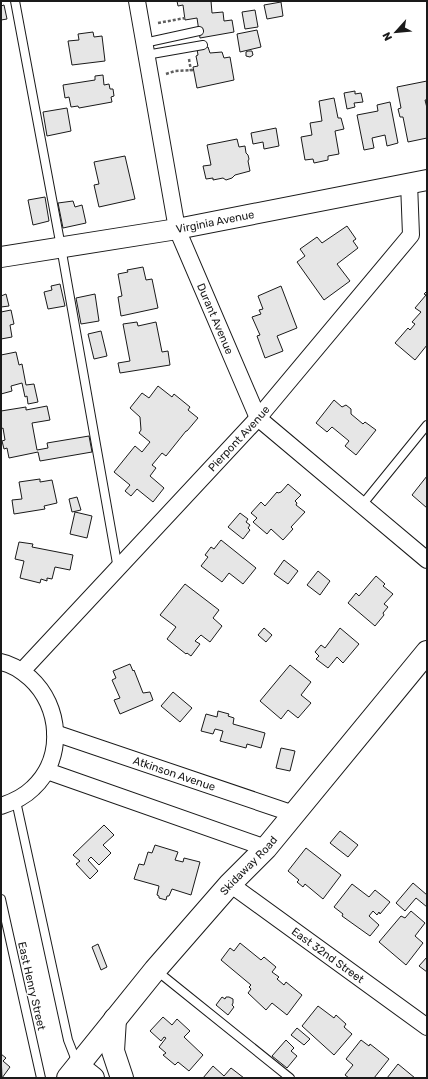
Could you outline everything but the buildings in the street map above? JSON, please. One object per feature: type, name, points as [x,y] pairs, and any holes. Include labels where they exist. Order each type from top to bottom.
[{"type":"main road","name":"Skidaway Road","points":[[80,1074],[115,1019],[155,970],[230,884],[266,848],[427,652]]},
{"type":"main road","points":[[115,1019],[113,1051],[122,1078]]},
{"type":"street","name":"Durant Avenue","points":[[136,1],[177,229],[258,418],[427,560]]},
{"type":"street","name":"Virginia Avenue","points":[[1,257],[177,229],[418,181]]},
{"type":"street","name":"Pierpont Avenue","points":[[22,671],[258,418],[411,235],[418,181]]},
{"type":"street","points":[[1,662],[22,671],[39,686],[50,705],[56,727],[54,749],[47,770],[33,788],[8,803]]},
{"type":"street","name":"Atkinson Avenue","points":[[55,733],[294,814]]},
{"type":"street","points":[[47,770],[266,848]]},
{"type":"street","name":"East 32nd Street","points":[[230,884],[427,1027]]},
{"type":"lane","points":[[15,1],[61,247],[118,568]]},
{"type":"lane","points":[[145,49],[199,31]]},
{"type":"lane","points":[[145,49],[203,45]]},
{"type":"lane","points":[[362,505],[427,425]]},
{"type":"lane","points":[[8,803],[68,1040],[80,1074]]},
{"type":"lane","name":"East Henry Street","points":[[1,899],[41,1078]]},
{"type":"lane","points":[[155,970],[290,1078]]},
{"type":"path","points":[[141,26],[185,18]]},
{"type":"path","points":[[150,79],[175,71],[193,70]]}]
